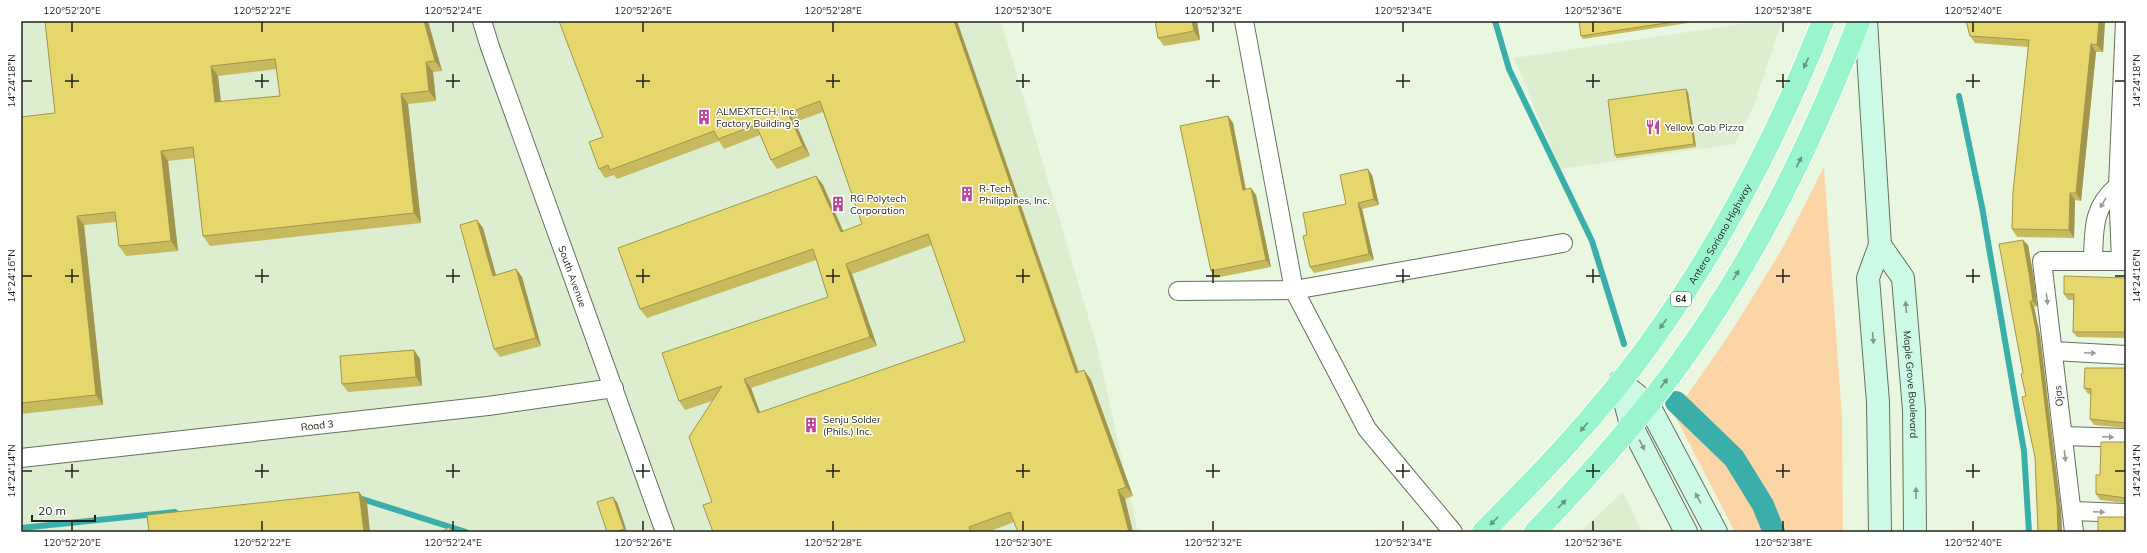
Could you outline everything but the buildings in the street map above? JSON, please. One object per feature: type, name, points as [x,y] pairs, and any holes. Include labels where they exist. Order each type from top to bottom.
[{"type":"main road","name":"Antero Soriano Highway","points":[[1483,532],[1574,438],[1647,347],[1708,255],[1767,146],[1824,21]]},
{"type":"main road","points":[[1535,532],[1632,424],[1701,332],[1769,220],[1814,130],[1858,21]]},
{"type":"street","name":"South Avenue","points":[[482,21],[490,47],[665,532]]},
{"type":"street","points":[[1244,21],[1294,290],[1367,429],[1453,532]]},
{"type":"street","points":[[1866,21],[1880,245],[1868,278],[1878,402],[1880,532]]},
{"type":"street","points":[[2122,186],[2102,203],[2097,214],[2093,261],[2124,261],[2122,186],[2125,21]]},
{"type":"street","points":[[1178,291],[1294,290],[1563,243]]},
{"type":"street","name":"Maple Grove Boulevard","points":[[1880,245],[1903,278],[1914,410],[1915,532]]},
{"type":"street","name":"Ojas","points":[[2074,532],[2042,261],[2093,261]]},
{"type":"street","points":[[2053,351],[2126,355]]},
{"type":"street","points":[[1620,382],[1648,404],[1716,532]]},
{"type":"street","points":[[1620,382],[1632,424],[1686,532]]},
{"type":"street","name":"Road 3","points":[[21,458],[488,406],[614,388]]},
{"type":"street","points":[[2063,436],[2126,438]]},
{"type":"street","points":[[2072,511],[2126,513]]},
{"type":"shaded area","points":[[21,21],[1001,21],[1098,350],[1138,532],[21,532]]},
{"type":"shaded area","points":[[1761,21],[1782,21],[1754,105],[1735,144],[1560,169],[1514,58]]},
{"type":"shaded area","points":[[1824,167],[1842,417],[1843,532],[1735,532],[1674,414],[1731,332],[1781,251]]},
{"type":"shaded area","points":[[1623,492],[1642,532],[1580,532]]},
{"type":"waterway","points":[[1495,21],[1509,69],[1592,241],[1624,344]]},
{"type":"waterway","points":[[1959,96],[1982,207],[2024,451],[2029,532]]},
{"type":"waterway","points":[[1676,402],[1734,458],[1763,505],[1774,532]]},
{"type":"waterway","points":[[359,498],[466,532]]},
{"type":"waterway","points":[[21,528],[175,512]]},
{"type":"place","name":"ALMEXTECH, Inc. Factory Building 3","points":[[704,117]]},
{"type":"place","name":"Yellow Cab Pizza","points":[[1653,127]]},
{"type":"place","name":"R-Tech Philippines, Inc.","points":[[967,194]]},
{"type":"place","name":"RG Polytech Corporation","points":[[838,204]]},
{"type":"place","name":"Senju Solder (Phils.) Inc.","points":[[811,425]]}]
